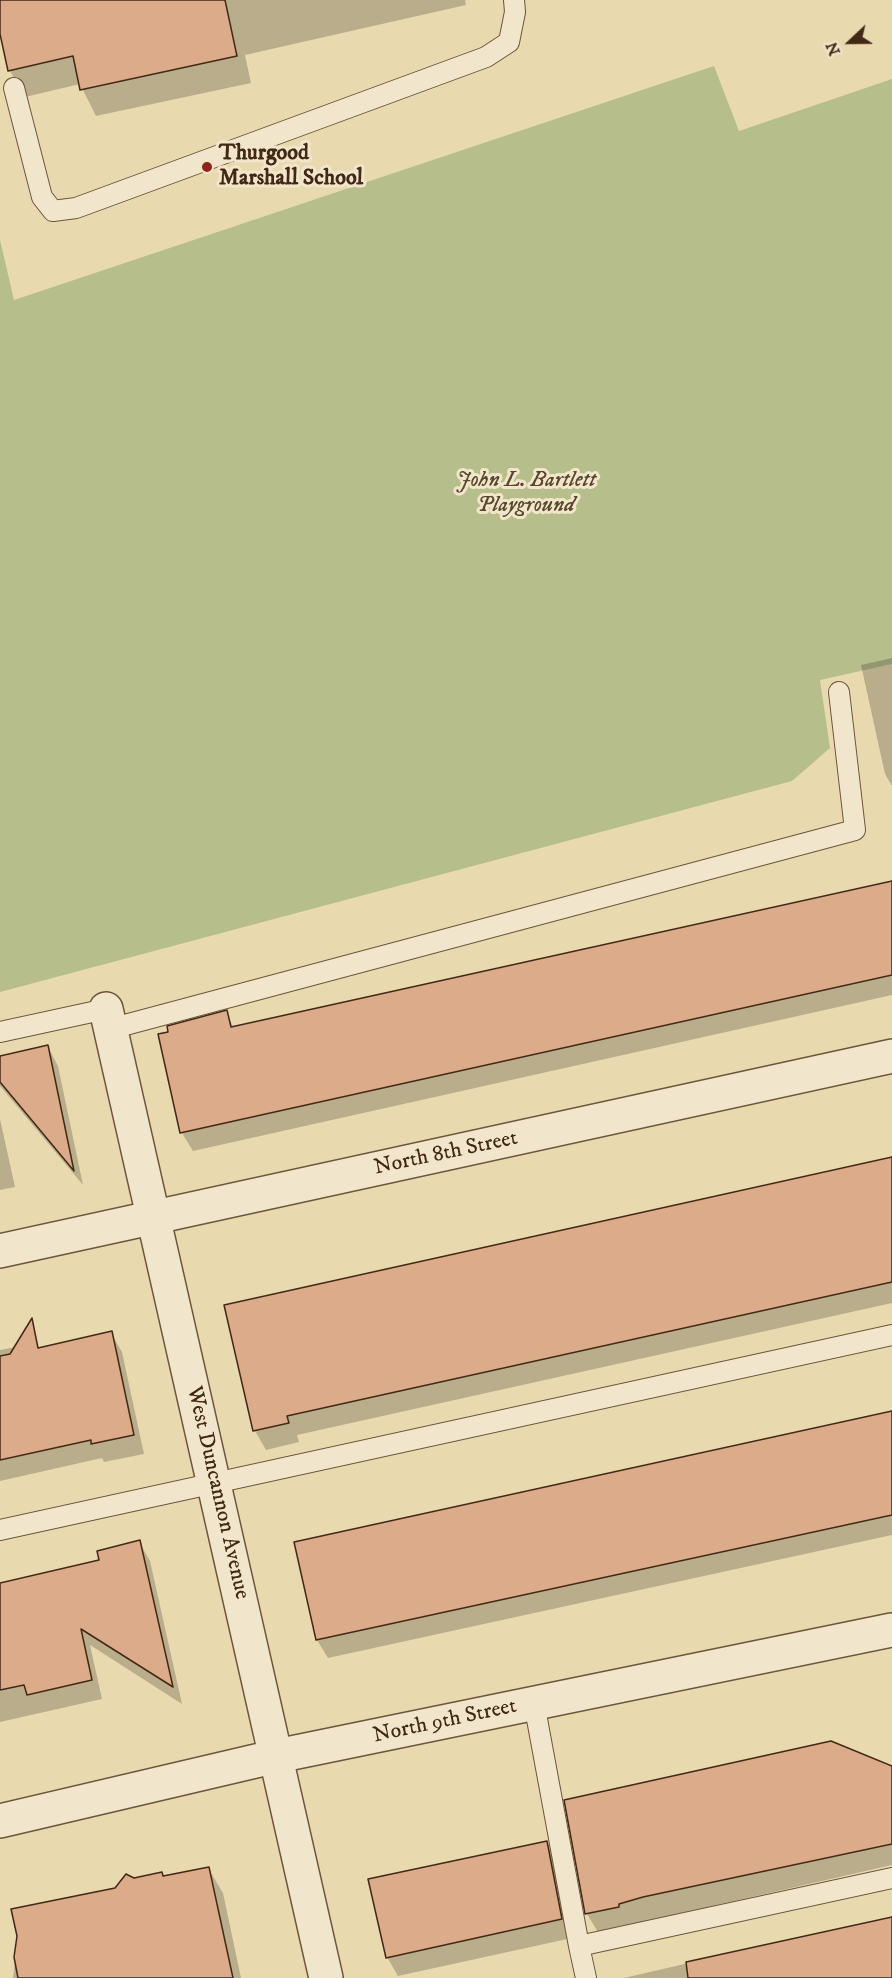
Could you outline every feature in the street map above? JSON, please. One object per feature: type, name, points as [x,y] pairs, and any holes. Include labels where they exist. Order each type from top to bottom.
[{"type":"street","name":"West Duncannon Avenue","points":[[108,1019],[326,1978]]},
{"type":"street","name":"North 8th Street","points":[[0,1251],[892,1056]]},
{"type":"street","name":"North 9th Street","points":[[0,1821],[277,1756],[892,1630]]},
{"type":"lane","points":[[14,88],[42,197],[53,211],[76,208],[486,57],[509,42],[515,12],[514,0]]},
{"type":"lane","points":[[0,1032],[108,1019],[855,830],[839,692]]},
{"type":"lane","points":[[0,1530],[892,1335]]},
{"type":"lane","points":[[534,1703],[586,1978]]},
{"type":"lane","points":[[579,1946],[892,1878]]},
{"type":"green space","name":"John L. Bartlett Playground","points":[[714,66],[739,131],[892,79],[892,664],[820,680],[830,748],[792,781],[0,992],[0,240],[14,300]]},
{"type":"building","points":[[0,0],[225,0],[237,56],[80,90],[73,56],[8,71],[0,34]]},
{"type":"building","points":[[892,881],[892,975],[180,1133],[158,1034],[168,1032],[167,1026],[227,1010],[231,1027]]},
{"type":"building","points":[[48,1045],[74,1171],[0,1082],[0,1056]]},
{"type":"building","points":[[892,1157],[892,1282],[287,1416],[289,1423],[253,1431],[224,1305]]},
{"type":"building","points":[[32,1318],[38,1348],[112,1331],[134,1435],[91,1444],[91,1440],[0,1460],[0,1356],[10,1354]]},
{"type":"building","points":[[892,1411],[892,1515],[316,1640],[294,1542]]},
{"type":"building","points":[[140,1540],[173,1687],[81,1629],[92,1680],[27,1695],[24,1685],[0,1690],[0,1583],[99,1560],[97,1551]]},
{"type":"building","points":[[831,1741],[892,1766],[892,1844],[643,1897],[619,1904],[619,1907],[585,1914],[564,1800]]},
{"type":"building","points":[[547,1841],[562,1919],[386,1958],[368,1879]]},
{"type":"building","points":[[209,1867],[233,1978],[18,1978],[14,1957],[17,1936],[11,1909],[115,1888],[126,1874],[134,1878],[162,1872],[163,1876]]},
{"type":"building","points":[[892,1917],[892,1978],[688,1978],[686,1962]]},
{"type":"place","name":"Thurgood Marshall School","points":[[207,167]]}]
